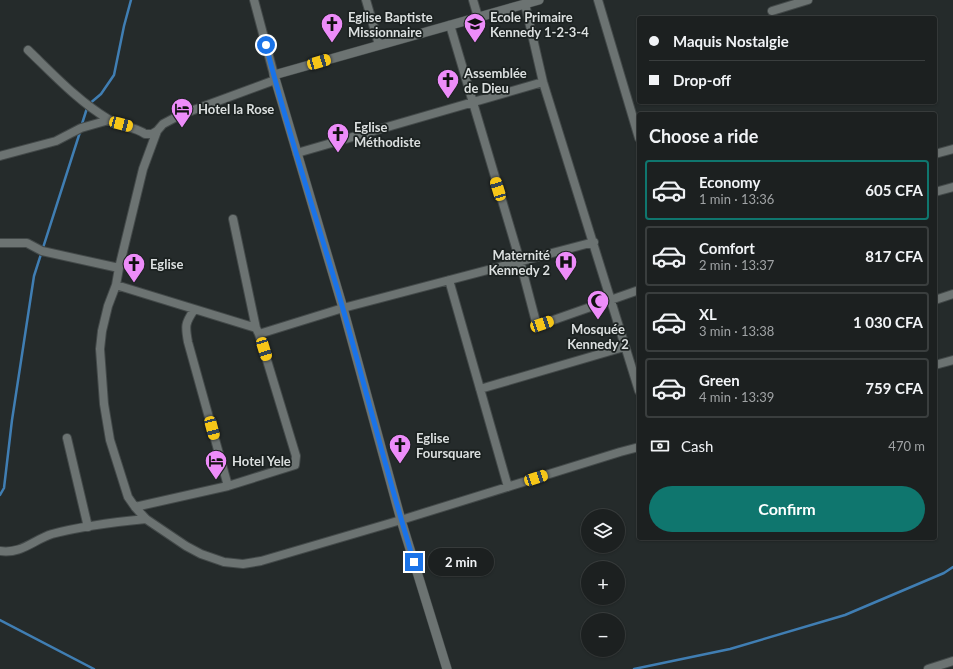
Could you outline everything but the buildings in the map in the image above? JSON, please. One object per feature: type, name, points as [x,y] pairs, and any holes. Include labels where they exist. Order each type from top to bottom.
[{"type":"street","points":[[254,0],[274,78],[343,308],[401,520],[447,669]]},
{"type":"street","points":[[366,0],[379,45]]},
{"type":"street","points":[[473,0],[478,17]]},
{"type":"street","points":[[28,50],[88,105],[109,120],[139,129],[145,134],[152,134],[163,124],[180,115],[274,78],[379,45],[539,0]]},
{"type":"street","points":[[598,0],[637,129]]},
{"type":"street","points":[[772,11],[808,0]]},
{"type":"street","points":[[524,4],[543,82],[594,242],[624,347],[637,385]]},
{"type":"street","points":[[450,25],[520,261],[536,322],[542,324],[637,291]]},
{"type":"street","points":[[296,153],[543,82]]},
{"type":"street","points":[[0,156],[56,141],[81,128],[109,120]]},
{"type":"street","points":[[157,131],[143,169],[116,285],[108,306],[102,331],[100,350],[101,371],[104,404],[110,440],[128,496],[134,507],[146,519],[186,546],[201,554],[224,562],[243,564],[261,561],[637,448]]},
{"type":"street","points":[[937,153],[953,149]]},
{"type":"street","points":[[937,191],[953,187]]},
{"type":"street","points":[[134,507],[228,486],[295,464],[296,456],[258,331],[233,219]]},
{"type":"street","points":[[116,285],[258,331],[594,242]]},
{"type":"street","points":[[0,244],[27,243],[42,251],[119,268]]},
{"type":"street","points":[[450,280],[508,487]]},
{"type":"street","points":[[937,299],[953,294]]},
{"type":"street","points":[[194,310],[187,320],[185,327],[228,486]]},
{"type":"street","points":[[480,389],[624,347]]},
{"type":"street","points":[[937,364],[953,360]]},
{"type":"street","points":[[67,438],[88,527]]},
{"type":"street","points":[[0,551],[14,551],[51,535],[88,527],[146,519]]},
{"type":"street","points":[[928,669],[953,661]]},
{"type":"waterway","points":[[81,127],[88,105],[101,94],[114,75],[131,0]]},
{"type":"waterway","points":[[0,495],[4,488],[12,420],[34,276],[80,132]]},
{"type":"waterway","points":[[634,669],[730,649],[845,615],[944,573],[953,567]]},
{"type":"waterway","points":[[0,620],[94,669]]},
{"type":"place","name":"Eglise Baptiste Missionnaire","points":[[332,44]]},
{"type":"place","name":"Ecole Primaire Kennedy 1-2-3-4","points":[[475,44]]},
{"type":"place","name":"Assemblée de Dieu","points":[[448,100]]},
{"type":"place","name":"Hotel la Rose","points":[[182,128]]},
{"type":"place","name":"Eglise Méthodiste","points":[[338,154]]},
{"type":"place","name":"Maternité Kennedy 2","points":[[566,282]]},
{"type":"place","name":"Eglise","points":[[134,284]]},
{"type":"place","name":"Mosquée Kennedy 2","points":[[598,320]]},
{"type":"place","name":"Eglise Foursquare","points":[[400,464]]},
{"type":"place","name":"Hotel Yele","points":[[216,480]]},
{"type":"route","points":[[266,45],[296,153],[343,308],[401,520],[414,562]]}]
